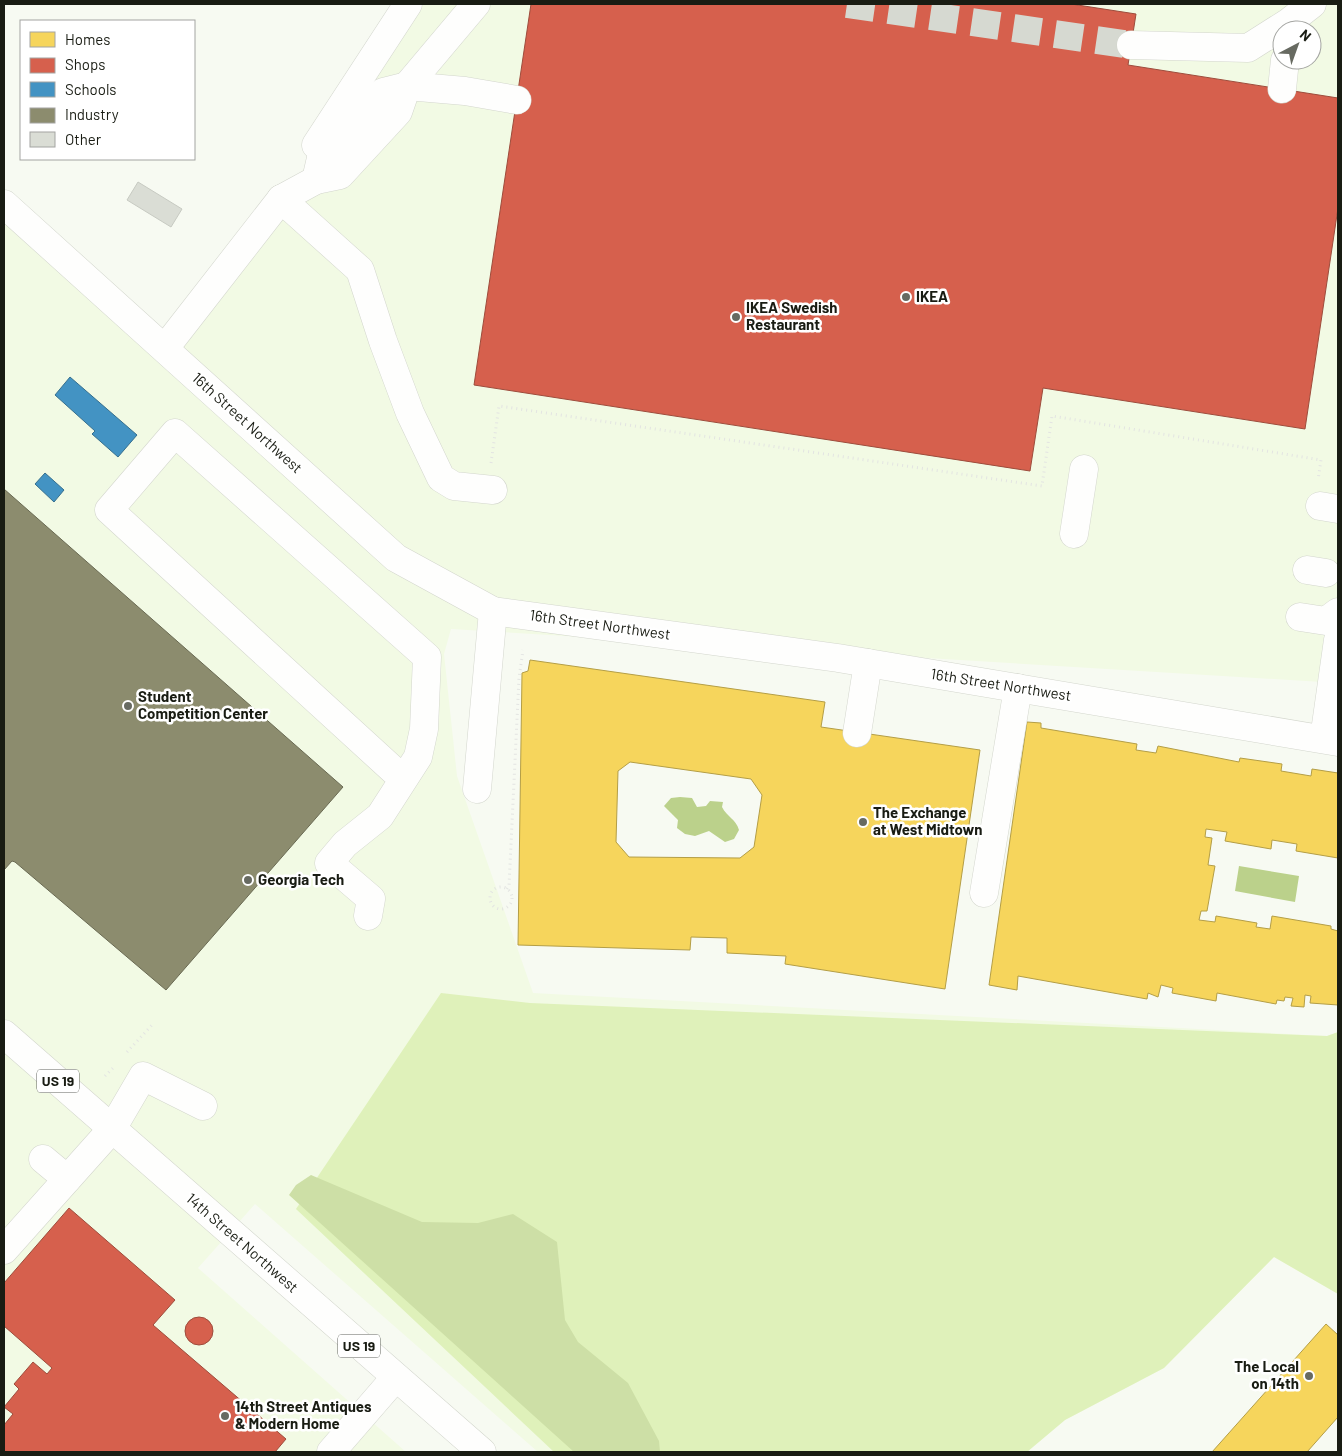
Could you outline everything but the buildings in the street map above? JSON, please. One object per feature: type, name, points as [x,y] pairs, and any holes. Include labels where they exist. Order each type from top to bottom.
[{"type":"street","points":[[165,348],[281,199],[408,4]]},
{"type":"street","points":[[281,199],[316,180],[340,175],[398,112],[407,86],[476,4]]},
{"type":"street","points":[[1295,20],[1312,4]]},
{"type":"street","points":[[1131,45],[1248,48],[1272,35]]},
{"type":"street","points":[[1282,89],[1284,70]]},
{"type":"street","points":[[407,86],[465,91],[517,100]]},
{"type":"street","points":[[281,199],[360,270],[383,341],[410,413],[441,478],[454,486],[490,490]]},
{"type":"street","name":"16th Street Northwest","points":[[4,204],[396,558],[493,611],[868,663],[1331,740]]},
{"type":"street","points":[[368,916],[372,899],[329,862],[345,844],[380,816],[418,757],[424,729],[427,657],[174,433],[109,510],[403,779]]},
{"type":"street","points":[[1074,534],[1084,469]]},
{"type":"street","points":[[477,789],[493,611]]},
{"type":"street","points":[[1300,617],[1326,621],[1338,612]]},
{"type":"street","points":[[1331,740],[1338,640]]},
{"type":"street","points":[[857,733],[868,663]]},
{"type":"street","points":[[984,892],[1018,688]]},
{"type":"street","name":"14th Street Northwest","points":[[4,1034],[395,1378],[470,1448]]},
{"type":"street","points":[[4,1250],[112,1129],[143,1076],[203,1106]]},
{"type":"street","points":[[43,1159],[67,1179]]},
{"type":"street","points":[[331,1452],[343,1421],[395,1378]]},
{"type":"path","points":[[490,490],[498,406],[1042,486],[1052,416],[1321,460],[1325,501]]},
{"type":"path","points":[[507,889],[509,886],[519,678],[523,650]]},
{"type":"path","points":[[498,888],[507,889],[512,895],[510,906],[500,909],[494,907],[490,896],[493,891],[498,888]]},
{"type":"shaded area","points":[[424,4],[1338,4],[1338,683],[451,629],[444,654],[457,776],[533,993],[1327,1036],[1338,1032],[1338,1294],[1274,1257],[1164,1368],[1065,1420],[1027,1452],[538,1452],[255,1204],[198,1268],[406,1452],[4,1452],[4,208],[165,360]]},
{"type":"shaded area","points":[[671,798],[692,798],[697,807],[706,806],[710,801],[723,802],[722,807],[736,823],[739,830],[734,839],[725,842],[709,831],[695,836],[685,834],[677,828],[678,820],[664,806]]},
{"type":"shaded area","points":[[1239,866],[1299,876],[1295,902],[1235,891]]},
{"type":"shaded area","points":[[441,993],[530,1003],[1327,1036],[1338,1032],[1338,1294],[1274,1257],[1164,1368],[1065,1420],[1027,1452],[554,1452],[296,1209]]},
{"type":"shaded area","points":[[311,1175],[422,1222],[478,1223],[513,1214],[557,1242],[565,1320],[578,1342],[628,1383],[659,1441],[660,1452],[574,1452],[289,1195],[296,1185]]},
{"type":"tunnel","points":[[847,4],[1131,45]]},
{"type":"place","name":"IKEA","points":[[906,297]]},
{"type":"place","name":"IKEA Swedish Restaurant","points":[[736,317]]},
{"type":"place","name":"Student Competition Center","points":[[128,706]]},
{"type":"place","name":"The Exchange at West Midtown","points":[[863,822]]},
{"type":"place","name":"Georgia Tech","points":[[248,880]]},
{"type":"place","name":"The Local on 14th","points":[[1309,1376]]},
{"type":"place","name":"14th Street Antiques & Modern Home","points":[[225,1416]]}]
